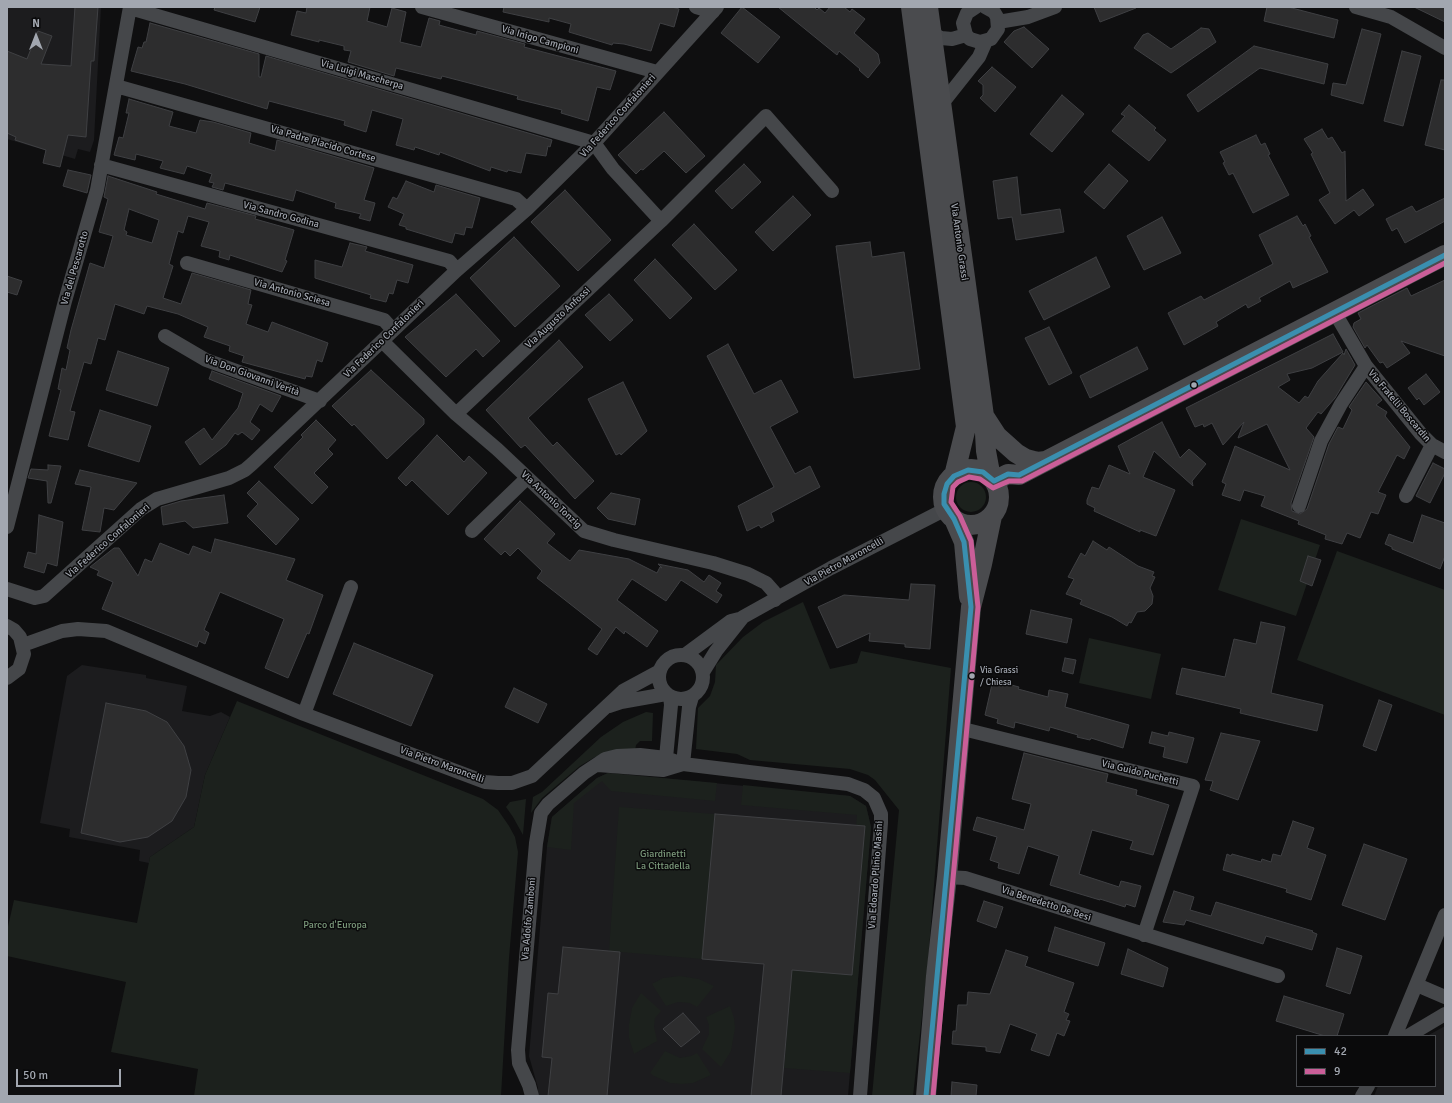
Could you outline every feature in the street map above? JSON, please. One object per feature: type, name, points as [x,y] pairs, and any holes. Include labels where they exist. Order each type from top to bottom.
[{"type":"street","name":"Via del Pescarotto","points":[[7,527],[65,301],[97,190],[130,7]]},
{"type":"street","name":"Via Luigi Mascherpa","points":[[130,7],[594,143]]},
{"type":"street","name":"Via Inigo Campioni","points":[[422,7],[657,72]]},
{"type":"street","points":[[696,7],[715,9]]},
{"type":"street","name":"Via Antonio Grassi","points":[[911,7],[966,427],[954,476]]},
{"type":"street","name":"Via Antonio Grassi","points":[[928,7],[984,416],[986,452],[993,479]]},
{"type":"street","points":[[941,105],[979,57],[986,41],[996,34],[998,22],[994,12],[976,7],[964,18],[963,24],[966,35],[975,41],[986,41]]},
{"type":"street","points":[[998,22],[1028,16],[1055,7]]},
{"type":"street","points":[[1359,7],[1391,16],[1445,48]]},
{"type":"street","name":"Via Federico Confalonieri","points":[[7,589],[35,598],[44,596],[128,521],[157,499],[229,478],[245,470],[320,401],[393,330],[527,209],[594,143],[715,9]]},
{"type":"street","points":[[931,33],[941,38],[952,39],[966,35]]},
{"type":"street","name":"Via Padre Placido Cortese","points":[[116,86],[516,199],[527,209]]},
{"type":"street","name":"Via Augusto Anfossi","points":[[456,414],[661,221],[766,116],[832,191]]},
{"type":"street","points":[[594,143],[613,170],[661,221]]},
{"type":"street","name":"Via Sandro Godina","points":[[101,165],[449,262],[458,270]]},
{"type":"street","points":[[993,479],[1008,474],[1019,475],[1445,255]]},
{"type":"street","name":"Via Antonio Sciesa","points":[[187,263],[384,320],[393,330]]},
{"type":"street","name":"Via Fratelli Boscardin","points":[[1334,313],[1366,366],[1432,445],[1445,452]]},
{"type":"street","name":"Via Don Giovanni Verità","points":[[165,336],[206,360],[320,401]]},
{"type":"street","name":"Via Antonio Tonzig","points":[[382,341],[456,414],[584,531],[607,538],[713,563],[748,574],[766,583],[774,592],[775,600]]},
{"type":"street","name":"Via Fratelli Boscardin","points":[[1299,506],[1321,441],[1341,404],[1366,366]]},
{"type":"street","points":[[984,416],[997,436],[1016,453],[1026,459],[1036,462],[1046,460]]},
{"type":"street","name":"Via Fratelli Boscardin","points":[[1406,496],[1432,445]]},
{"type":"street","points":[[926,1096],[971,607],[998,491],[993,479],[983,472],[973,469],[963,471],[954,476],[947,484],[944,494],[950,514],[964,542],[971,607]]},
{"type":"street","points":[[950,514],[963,524],[973,525],[983,522],[1016,485],[1019,475]]},
{"type":"street","points":[[472,531],[527,478]]},
{"type":"street","name":"Via Pietro Maroncelli","points":[[685,655],[730,621],[743,618],[831,568],[950,514]]},
{"type":"street","points":[[304,714],[351,586]]},
{"type":"street","name":"Via Pietro Maroncelli","points":[[703,672],[716,650],[743,618]]},
{"type":"street","points":[[7,626],[14,630],[23,645],[22,662],[19,669],[7,678]]},
{"type":"street","name":"Via Pietro Maroncelli","points":[[23,645],[62,631],[78,629],[106,631],[304,714],[485,782],[498,783],[512,783],[532,776],[623,691],[660,672]]},
{"type":"street","points":[[595,765],[663,770],[684,764],[689,707],[692,697],[702,686],[703,672],[696,660],[685,655],[669,658],[660,672],[660,684],[668,695],[670,706],[666,758]]},
{"type":"street","points":[[668,695],[681,699],[692,697]]},
{"type":"street","name":"Via Pietro Maroncelli","points":[[607,707],[621,702],[668,695]]},
{"type":"street","name":"Via Guido Puchetti","points":[[959,728],[1192,786],[1144,935]]},
{"type":"street","name":"Via Adolfo Zamboni","points":[[532,1096],[530,1084],[519,1063],[518,1050],[539,820],[541,813],[548,804],[595,765],[605,759],[617,756],[666,758]]},
{"type":"street","name":"Via Edoardo Plinio Masini","points":[[666,758],[684,764],[848,784],[857,786],[870,793],[878,804],[881,823],[860,1096]]},
{"type":"street","name":"Via Benedetto De Besi","points":[[947,877],[965,878],[1278,976]]},
{"type":"street","points":[[1395,1035],[1445,915]]},
{"type":"street","points":[[1417,985],[1445,997]]},
{"type":"street","points":[[1410,1035],[1445,1014]]},
{"type":"street","points":[[1362,1096],[1367,1087]]},
{"type":"shaded area","points":[[7,7],[101,7],[94,140],[90,152],[78,149],[75,159],[7,139]]},
{"type":"shaded area","points":[[82,665],[146,675],[146,678],[187,686],[182,711],[210,716],[221,712],[230,717],[205,775],[194,827],[150,857],[149,863],[139,861],[140,850],[69,837],[70,829],[40,823],[67,676]]},
{"type":"shaded area","points":[[608,773],[850,796],[866,806],[871,827],[848,1096],[537,1096],[538,1088],[529,1056],[547,847],[552,817],[597,778]]},
{"type":"shaded area","points":[[1445,1026],[1445,1096],[1374,1096],[1378,1087],[1436,1087],[1436,1035],[1429,1035]]},
{"type":"green space","points":[[971,482],[982,486],[986,497],[982,508],[971,512],[960,508],[956,497],[960,486]]},
{"type":"green space","points":[[1241,519],[1320,545],[1296,616],[1218,590]]},
{"type":"green space","points":[[1337,551],[1445,590],[1445,715],[1297,660]]},
{"type":"green space","points":[[803,602],[830,669],[857,663],[861,651],[951,668],[928,962],[913,1096],[872,1096],[899,810],[875,780],[868,775],[850,769],[750,760],[737,754],[696,749],[698,708],[710,696],[715,682],[716,665],[743,637],[763,622]]},
{"type":"green space","points":[[1089,638],[1161,654],[1151,699],[1079,683]]},
{"type":"green space","name":"Parco d'Europa","points":[[237,701],[483,799],[498,810],[509,826],[515,837],[518,852],[509,958],[501,1096],[194,1096],[198,1069],[111,1052],[126,982],[7,956],[7,931],[14,900],[137,923],[150,857],[194,827],[205,775]]},
{"type":"green space","points":[[646,712],[653,713],[652,741],[640,741],[636,745],[635,751],[595,757],[580,766],[542,798],[531,813],[533,797],[542,792],[601,737],[623,722]]},
{"type":"green space","points":[[608,773],[717,783],[715,801],[611,791],[602,781],[574,803],[571,850],[547,847],[552,817],[597,778]]},
{"type":"green space","points":[[743,785],[850,796],[866,806],[871,827],[850,1073],[784,1068],[792,970],[852,975],[865,827],[856,826],[857,815],[741,805]]},
{"type":"green space","points":[[526,799],[523,835],[506,807],[510,802]]},
{"type":"green space","name":"Giardinetti La Cittadella","points":[[619,807],[715,814],[702,959],[609,951]]},
{"type":"green space","points":[[680,976],[699,979],[714,986],[697,1007],[690,1003],[678,1002],[666,1006],[652,984],[663,978]]},
{"type":"green space","points":[[641,993],[661,1011],[655,1018],[654,1027],[657,1041],[634,1054],[629,1038],[629,1024],[632,1008]]},
{"type":"green space","points":[[730,1006],[734,1018],[735,1028],[731,1051],[721,1067],[702,1049],[709,1034],[709,1025],[706,1017]]},
{"type":"green space","points":[[665,1051],[680,1058],[697,1053],[711,1075],[693,1083],[682,1084],[670,1083],[654,1076],[650,1073]]},
{"type":"building","points":[[75,7],[98,7],[94,61],[91,61],[86,137],[68,135],[60,167],[43,163],[46,150],[15,140],[16,137],[7,133],[7,51],[27,59],[38,31],[52,36],[41,64],[71,66]]},
{"type":"building","points":[[215,7],[260,7],[255,22],[214,10]]},
{"type":"building","points":[[307,7],[370,7],[367,21],[387,27],[392,8],[406,12],[400,42],[421,47],[429,18],[440,21],[439,25],[476,35],[477,31],[525,44],[524,47],[616,71],[610,90],[597,87],[588,121],[561,113],[562,110],[517,99],[518,96],[442,76],[441,79],[396,68],[394,76],[348,62],[351,51],[344,50],[344,46],[291,35],[297,11],[306,13]]},
{"type":"building","points":[[504,7],[672,7],[679,9],[674,27],[660,23],[651,51],[624,44],[613,43],[612,45],[569,32],[571,24],[549,18],[549,22],[503,12]]},
{"type":"building","points":[[742,7],[780,37],[758,63],[721,33]]},
{"type":"building","points":[[778,7],[814,7],[817,10],[819,8],[825,13],[830,7],[844,7],[850,12],[852,9],[865,19],[854,33],[878,54],[880,63],[868,78],[839,51],[837,55]]},
{"type":"building","points":[[1094,7],[1136,7],[1136,8],[1100,22]]},
{"type":"building","points":[[1267,7],[1288,7],[1338,20],[1334,38],[1264,21]]},
{"type":"building","points":[[1414,7],[1445,7],[1445,22]]},
{"type":"building","points":[[150,23],[259,54],[259,77],[261,77],[266,56],[552,140],[550,147],[548,146],[546,156],[526,153],[521,173],[508,170],[507,172],[491,167],[490,171],[440,152],[439,155],[415,147],[414,150],[396,145],[403,119],[372,110],[366,132],[344,125],[345,121],[269,101],[267,109],[185,84],[131,71],[138,47],[142,48],[144,42],[146,42]]},
{"type":"building","points":[[1024,27],[1049,49],[1032,68],[1004,42],[1014,31]]},
{"type":"building","points":[[1201,28],[1209,29],[1216,42],[1171,73],[1134,48],[1143,35],[1148,33],[1171,49]]},
{"type":"building","points":[[1362,29],[1381,34],[1363,104],[1331,95],[1333,83],[1346,85]]},
{"type":"building","points":[[1254,46],[1328,64],[1324,84],[1260,68],[1198,112],[1187,95]]},
{"type":"building","points":[[1402,51],[1421,56],[1403,126],[1384,121]]},
{"type":"building","points":[[992,67],[1016,87],[995,112],[980,98],[983,95],[983,85],[978,81]]},
{"type":"building","points":[[1441,80],[1445,80],[1445,150],[1425,145]]},
{"type":"building","points":[[1062,95],[1084,114],[1052,152],[1030,134]]},
{"type":"building","points":[[129,99],[173,112],[169,126],[196,133],[200,120],[213,122],[251,133],[249,143],[275,151],[277,140],[374,168],[364,200],[375,203],[370,221],[359,218],[361,214],[335,208],[336,203],[296,190],[293,201],[225,183],[223,190],[212,187],[214,183],[209,182],[212,174],[187,166],[184,174],[160,168],[163,161],[136,154],[135,160],[114,155],[119,137],[123,138],[129,113],[126,113]]},
{"type":"building","points":[[1129,105],[1156,128],[1154,130],[1166,140],[1149,161],[1112,131],[1125,116],[1121,114]]},
{"type":"building","points":[[664,112],[705,156],[686,173],[664,151],[643,170],[641,169],[636,174],[618,155]]},
{"type":"building","points":[[1322,129],[1328,139],[1332,137],[1342,153],[1345,151],[1346,201],[1363,189],[1374,205],[1359,216],[1354,210],[1335,224],[1319,200],[1330,193],[1311,154],[1313,153],[1304,139]]},
{"type":"building","points":[[1256,135],[1261,145],[1265,143],[1270,154],[1268,155],[1289,195],[1253,213],[1233,173],[1229,175],[1223,163],[1225,162],[1220,152]]},
{"type":"building","points":[[744,164],[761,182],[732,209],[715,191]]},
{"type":"building","points":[[1109,164],[1128,181],[1104,209],[1084,192]]},
{"type":"building","points":[[68,170],[91,175],[87,193],[63,186]]},
{"type":"building","points":[[108,176],[157,192],[156,194],[205,209],[207,203],[256,216],[255,219],[294,230],[285,260],[287,261],[282,272],[230,255],[229,260],[219,257],[220,251],[201,246],[209,222],[188,216],[183,233],[178,231],[169,264],[173,266],[163,298],[181,304],[192,273],[251,290],[248,304],[252,305],[246,324],[268,332],[272,322],[328,343],[322,362],[317,360],[312,377],[306,376],[305,379],[242,362],[244,356],[229,351],[230,346],[204,337],[208,327],[178,314],[147,306],[144,314],[115,304],[105,340],[98,338],[91,364],[84,362],[70,411],[75,412],[68,440],[49,436],[61,390],[58,389],[62,368],[66,370],[70,350],[67,348],[71,330],[90,263],[104,268],[113,236],[99,232],[108,199],[104,197]],"holes":[[[129,209],[159,220],[152,243],[126,235],[127,232],[124,230]]]},
{"type":"building","points":[[1017,177],[1021,215],[1060,209],[1064,232],[1016,240],[1012,217],[998,219],[993,181]]},
{"type":"building","points":[[406,181],[434,192],[436,185],[480,198],[472,228],[466,227],[464,235],[455,233],[452,243],[406,229],[406,227],[399,225],[404,214],[388,207],[393,197],[397,199]]},
{"type":"building","points":[[565,190],[611,240],[578,271],[531,222]]},
{"type":"building","points":[[793,196],[811,215],[773,251],[755,232]]},
{"type":"building","points":[[1445,198],[1445,221],[1405,243],[1397,228],[1392,231],[1386,219],[1412,206],[1416,212]]},
{"type":"building","points":[[1297,216],[1303,226],[1305,224],[1311,236],[1309,237],[1328,272],[1293,288],[1290,281],[1259,298],[1261,301],[1248,308],[1246,304],[1216,322],[1218,326],[1184,345],[1168,313],[1201,296],[1204,300],[1273,264],[1259,235]]},
{"type":"building","points":[[1162,217],[1181,253],[1144,270],[1127,236]]},
{"type":"building","points":[[694,224],[737,270],[715,290],[672,245]]},
{"type":"building","points":[[514,237],[560,286],[515,327],[470,278]]},
{"type":"building","points":[[870,242],[872,257],[904,252],[920,369],[854,378],[836,246]]},
{"type":"building","points":[[350,243],[367,247],[365,251],[413,265],[408,283],[397,280],[393,294],[389,293],[386,302],[370,298],[371,295],[315,278],[315,260],[342,267]]},
{"type":"building","points":[[1096,257],[1110,287],[1044,320],[1029,291]]},
{"type":"building","points":[[655,259],[692,298],[670,319],[634,280]]},
{"type":"building","points":[[7,276],[22,281],[17,295],[7,292]]},
{"type":"building","points":[[1445,280],[1445,356],[1401,341],[1410,353],[1387,368],[1383,362],[1380,363],[1367,345],[1365,348],[1353,327],[1354,323],[1361,319],[1358,313],[1407,288],[1411,296]]},
{"type":"building","points":[[456,294],[500,341],[483,357],[476,349],[446,377],[405,337]]},
{"type":"building","points":[[609,294],[633,320],[610,341],[585,315]]},
{"type":"building","points":[[1049,327],[1072,373],[1049,385],[1025,338]]},
{"type":"building","points":[[1333,334],[1343,352],[1312,368],[1287,374],[1290,380],[1278,387],[1299,403],[1305,396],[1308,398],[1318,381],[1343,353],[1344,355],[1346,349],[1355,365],[1335,398],[1321,414],[1318,412],[1306,428],[1314,437],[1291,503],[1292,511],[1300,514],[1307,509],[1329,444],[1338,427],[1343,429],[1352,410],[1349,407],[1366,382],[1382,400],[1376,405],[1387,412],[1385,416],[1410,447],[1404,459],[1397,455],[1378,492],[1386,495],[1378,514],[1371,512],[1360,538],[1347,533],[1342,544],[1325,539],[1326,535],[1298,524],[1299,521],[1261,506],[1265,496],[1244,490],[1240,501],[1222,495],[1226,484],[1222,482],[1235,446],[1290,470],[1267,424],[1238,438],[1244,422],[1223,445],[1212,423],[1204,427],[1203,424],[1195,427],[1186,408]]},
{"type":"building","points":[[559,340],[583,367],[528,418],[553,446],[557,442],[594,481],[575,499],[525,445],[521,448],[486,410]]},
{"type":"building","points":[[728,344],[754,394],[781,380],[798,412],[770,427],[795,474],[810,466],[820,487],[771,513],[774,521],[761,528],[759,525],[747,531],[738,506],[774,487],[707,356]]},
{"type":"building","points":[[1137,347],[1148,369],[1090,398],[1080,376]]},
{"type":"building","points":[[118,351],[169,368],[157,406],[106,390]]},
{"type":"building","points":[[371,370],[424,419],[424,424],[387,459],[354,424],[352,426],[332,406]]},
{"type":"building","points":[[212,371],[281,396],[272,412],[260,404],[250,422],[260,430],[252,440],[242,432],[238,435],[235,433],[226,445],[200,465],[185,442],[204,428],[212,440],[238,408],[243,393],[209,379]]},
{"type":"building","points":[[1426,374],[1440,392],[1424,405],[1419,398],[1417,400],[1408,388]]},
{"type":"building","points":[[623,382],[647,431],[621,455],[620,453],[616,455],[588,399]]},
{"type":"building","points":[[100,410],[151,426],[139,462],[88,446]]},
{"type":"building","points":[[316,420],[336,440],[328,449],[333,454],[314,473],[328,487],[312,504],[274,467],[303,437],[301,435]]},
{"type":"building","points":[[1162,422],[1180,458],[1189,449],[1206,464],[1192,481],[1193,486],[1154,451],[1143,477],[1175,490],[1156,536],[1140,530],[1140,532],[1094,511],[1095,508],[1087,504],[1087,500],[1092,487],[1099,489],[1109,465],[1130,474],[1118,446]]},
{"type":"building","points":[[437,435],[464,462],[469,456],[487,473],[448,515],[412,480],[406,486],[398,478]]},
{"type":"building","points":[[1433,463],[1445,469],[1445,473],[1430,503],[1416,496]]},
{"type":"building","points":[[48,465],[61,466],[51,503],[48,503],[47,481],[28,478],[31,469],[48,470]]},
{"type":"building","points":[[80,470],[137,483],[114,510],[104,508],[100,532],[82,530],[91,487],[75,484]]},
{"type":"building","points":[[259,481],[299,519],[276,545],[247,516],[258,504],[247,493]]},
{"type":"building","points":[[611,493],[640,499],[635,525],[608,519],[597,508]]},
{"type":"building","points":[[224,495],[228,523],[193,528],[185,521],[163,525],[161,507],[181,501]]},
{"type":"building","points":[[520,501],[555,534],[547,543],[570,561],[579,550],[629,559],[657,573],[660,567],[662,568],[658,564],[688,570],[704,582],[709,575],[721,583],[716,591],[722,595],[717,603],[681,580],[666,601],[632,579],[617,600],[658,631],[647,647],[625,631],[624,634],[616,627],[597,655],[588,649],[602,629],[537,578],[542,571],[518,548],[510,556],[505,551],[501,555],[484,539]]},
{"type":"building","points":[[39,515],[63,522],[57,566],[47,563],[44,573],[24,567],[28,552],[36,554]]},
{"type":"building","points":[[1422,515],[1445,523],[1445,556],[1440,569],[1392,549],[1392,547],[1385,544],[1389,534],[1413,543]]},
{"type":"building","points":[[215,539],[295,559],[286,580],[323,595],[309,634],[307,633],[288,678],[265,668],[284,619],[220,592],[204,630],[209,633],[205,644],[199,641],[197,647],[102,609],[113,582],[97,575],[99,571],[90,567],[114,548],[119,548],[138,576],[145,559],[152,562],[160,543],[189,555],[193,546],[211,553]]},
{"type":"building","points":[[1093,541],[1107,550],[1109,547],[1138,566],[1154,572],[1152,576],[1155,577],[1150,588],[1153,596],[1152,604],[1145,611],[1137,612],[1131,623],[1129,622],[1127,626],[1112,617],[1080,604],[1082,600],[1066,594],[1074,579],[1068,577],[1081,553],[1085,556]]},
{"type":"building","points":[[1308,556],[1321,560],[1312,586],[1300,581]]},
{"type":"building","points":[[911,584],[935,585],[930,649],[905,647],[905,644],[869,641],[870,633],[837,648],[818,607],[844,595],[909,600]]},
{"type":"building","points":[[1031,610],[1072,619],[1067,643],[1026,634]]},
{"type":"building","points":[[1261,622],[1285,627],[1271,693],[1323,705],[1317,731],[1240,713],[1241,709],[1176,694],[1182,668],[1225,677],[1234,639],[1256,644]]},
{"type":"building","points":[[354,643],[433,675],[411,726],[333,694]]},
{"type":"building","points":[[1065,658],[1076,660],[1073,674],[1062,671]]},
{"type":"building","points":[[993,680],[1019,687],[1018,689],[1048,697],[1049,690],[1068,694],[1065,707],[1129,725],[1123,748],[1091,738],[1090,740],[1077,737],[1078,735],[1050,727],[1049,731],[1015,722],[1014,728],[997,723],[998,719],[985,715]]},
{"type":"building","points":[[514,688],[547,704],[538,723],[505,707]]},
{"type":"building","points":[[1379,700],[1392,705],[1376,751],[1363,746]]},
{"type":"building","points":[[106,703],[146,711],[167,722],[184,746],[191,770],[186,797],[172,821],[148,837],[120,842],[81,833]]},
{"type":"building","points":[[1152,732],[1168,736],[1169,732],[1194,738],[1187,763],[1163,757],[1165,747],[1149,743]]},
{"type":"building","points":[[1221,733],[1260,741],[1238,800],[1210,790],[1213,781],[1205,780]]},
{"type":"building","points":[[1024,753],[1108,774],[1106,782],[1137,790],[1136,795],[1169,805],[1153,855],[1130,849],[1133,841],[1092,830],[1079,874],[1119,887],[1121,881],[1141,886],[1135,907],[1126,904],[1125,907],[1050,885],[1059,856],[1028,846],[1019,874],[998,868],[999,863],[990,860],[997,837],[973,830],[977,817],[1024,830],[1031,804],[1012,799]]},
{"type":"building","points":[[715,814],[865,826],[852,975],[792,970],[781,1096],[751,1096],[764,964],[702,959]]},
{"type":"building","points":[[1293,821],[1314,828],[1307,848],[1326,855],[1311,900],[1286,892],[1287,889],[1223,870],[1227,854],[1261,862],[1262,859],[1271,862],[1273,854],[1281,856]]},
{"type":"building","points":[[1364,844],[1407,859],[1385,920],[1342,905]]},
{"type":"building","points":[[1174,891],[1194,897],[1190,910],[1211,916],[1216,902],[1313,931],[1312,932],[1317,934],[1312,950],[1266,936],[1263,944],[1186,920],[1184,925],[1163,922]]},
{"type":"building","points":[[984,901],[1003,907],[996,928],[977,921]]},
{"type":"building","points":[[1055,927],[1105,943],[1098,966],[1048,951]]},
{"type":"building","points":[[563,947],[620,952],[607,1096],[548,1096],[552,1058],[542,1057],[548,993],[558,994]]},
{"type":"building","points":[[1337,948],[1362,956],[1350,994],[1326,986]]},
{"type":"building","points":[[1128,949],[1168,968],[1163,987],[1121,974]]},
{"type":"building","points":[[1006,950],[1028,957],[1025,966],[1074,983],[1064,1012],[1069,1014],[1066,1020],[1070,1021],[1064,1036],[1057,1033],[1049,1056],[1031,1050],[1037,1034],[1010,1024],[1000,1053],[986,1051],[986,1047],[952,1044],[953,1031],[956,1031],[958,1005],[967,1005],[968,992],[990,994]]},
{"type":"building","points":[[1284,996],[1344,1014],[1337,1035],[1322,1035],[1276,1021]]},
{"type":"building","points":[[683,1013],[700,1032],[681,1047],[663,1029]]},
{"type":"building","points":[[952,1082],[977,1085],[976,1096],[951,1096]]},
{"type":"transit line","name":"42","points":[[926,1096],[971,607],[964,542],[954,519],[944,504],[944,494],[947,484],[954,476],[968,470],[983,472],[994,481],[1008,474],[1019,475],[1445,255]]},
{"type":"transit line","name":"9","points":[[933,1096],[978,607],[971,541],[960,516],[951,502],[953,487],[958,482],[969,477],[980,479],[993,488],[1009,481],[1022,481],[1445,263]]},
{"type":"place","name":"Via Grassi / Chiesa","points":[[972,676]]}]
